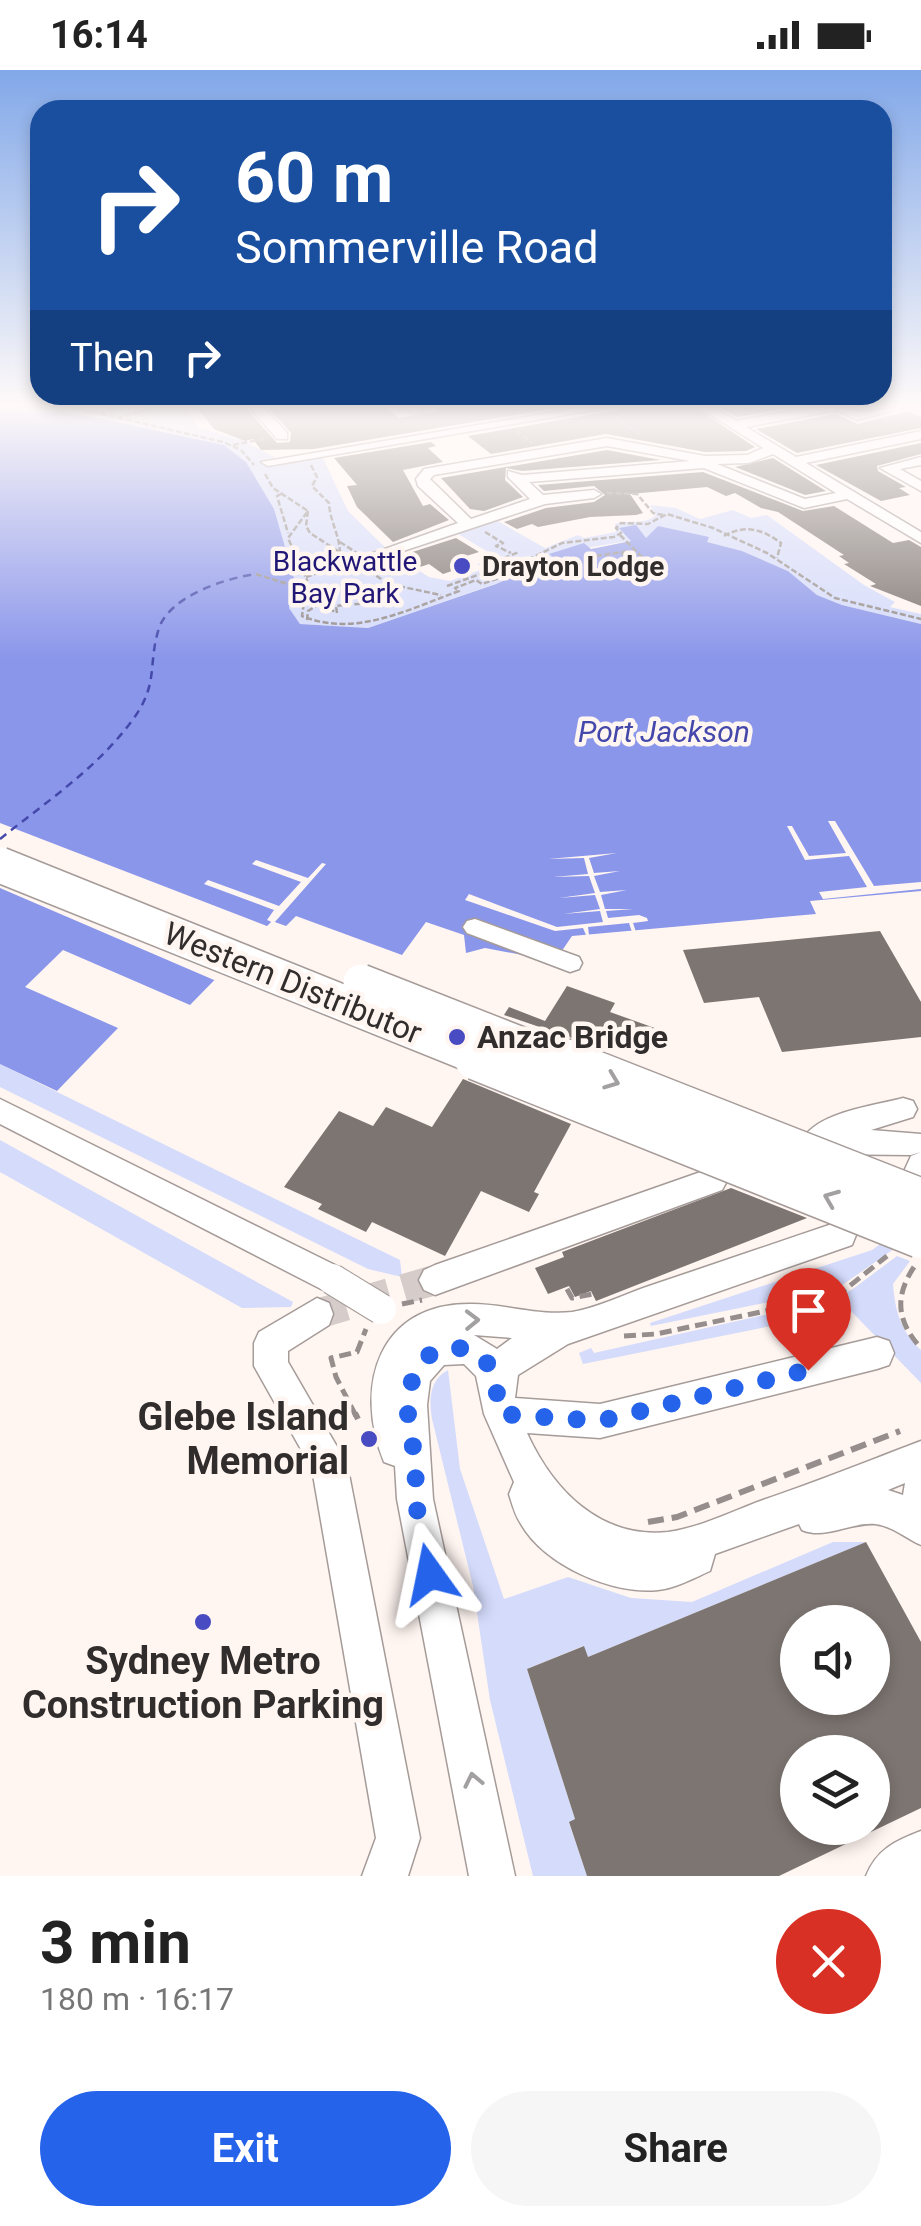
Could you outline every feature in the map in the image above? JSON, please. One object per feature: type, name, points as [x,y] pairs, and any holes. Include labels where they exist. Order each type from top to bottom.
[{"type":"highway","name":"Western Distributor","points":[[0,840],[918,1168]]},
{"type":"highway","name":"Western Distributor","points":[[0,865],[909,1250]]},
{"type":"street","points":[[430,490],[468,524]]},
{"type":"street","points":[[530,490],[540,500]]},
{"type":"street","points":[[772,490],[804,504],[850,494]]},
{"type":"street","points":[[844,490],[921,538]]},
{"type":"street","points":[[369,556],[540,500],[594,494]]},
{"type":"street","points":[[878,512],[904,506]]},
{"type":"street","points":[[474,928],[570,962]]},
{"type":"street","points":[[912,1104],[834,1130],[815,1142],[918,1168]]},
{"type":"street","points":[[912,1104],[900,1125],[918,1168]]},
{"type":"street","points":[[0,1111],[332,1279],[381,1310],[408,1340]]},
{"type":"street","points":[[435,1280],[712,1181]]},
{"type":"street","points":[[499,1399],[514,1356],[563,1328],[841,1235]]},
{"type":"street","points":[[317,1314],[271,1343],[271,1366],[329,1464],[398,1838],[384,1876]]},
{"type":"street","points":[[415,1499],[402,1472],[387,1396],[393,1361],[408,1340],[431,1326],[470,1319],[542,1322],[563,1328]]},
{"type":"street","points":[[492,1876],[415,1499],[408,1396],[420,1366],[440,1349],[466,1348],[486,1360],[519,1460],[530,1510],[557,1540],[606,1563],[658,1571],[857,1503],[889,1507],[920,1525],[921,1489]]},
{"type":"street","points":[[499,1399],[600,1421],[878,1353]]},
{"type":"street","points":[[519,1460],[546,1503],[582,1530],[622,1549],[668,1551],[797,1507],[911,1445]]},
{"type":"street","points":[[890,1876],[921,1853]]},
{"type":"path","points":[[277,490],[308,510]]},
{"type":"path","points":[[316,490],[329,504],[330,523],[339,534],[340,553]]},
{"type":"path","points":[[281,494],[276,496],[306,577],[302,610],[307,620]]},
{"type":"path","points":[[594,494],[636,494],[654,512],[706,522],[724,536],[776,560],[842,600],[921,619]]},
{"type":"path","points":[[288,534],[308,510]]},
{"type":"path","points":[[308,510],[306,526],[310,534],[340,553],[396,586],[446,596]]},
{"type":"path","points":[[650,523],[665,515]]},
{"type":"path","points":[[468,524],[504,543],[496,546],[514,554]]},
{"type":"path","points":[[643,558],[616,528],[621,524],[659,524]]},
{"type":"path","points":[[724,536],[737,528],[766,530],[781,543],[776,560]]},
{"type":"path","points":[[307,620],[336,624],[371,622],[460,591],[456,588],[476,580],[482,584],[540,557],[562,542],[620,536]]},
{"type":"path","points":[[339,542],[369,556]]},
{"type":"path","points":[[596,556],[631,549]]},
{"type":"path","points":[[456,592],[446,586],[511,563],[504,558],[520,552]]},
{"type":"path","points":[[617,552],[629,560]]},
{"type":"path","points":[[540,557],[551,554]]},
{"type":"path","points":[[604,554],[612,562]]},
{"type":"path","points":[[306,577],[354,561]]},
{"type":"path","points":[[256,574],[300,588],[296,600],[302,600]]},
{"type":"path","points":[[307,620],[308,612],[321,603],[337,613],[336,606],[349,608],[372,603],[396,586]]},
{"type":"path","points":[[293,614],[302,610]]},
{"type":"path","points":[[638,1332],[656,1334],[837,1296],[864,1275],[909,1250]]},
{"type":"path","points":[[909,1250],[900,1286],[899,1314],[920,1346]]},
{"type":"path","points":[[566,1289],[572,1298],[592,1294]]},
{"type":"path","points":[[640,1523],[677,1517],[911,1445]]},
{"type":"green space","name":"Blackwattle Bay Park","points":[[258,490],[338,490],[348,511],[391,553],[429,577],[450,581],[483,569],[477,564],[496,557],[455,532],[494,519],[545,548],[578,535],[584,538],[616,532],[615,524],[646,520],[656,515],[650,505],[676,508],[700,519],[733,510],[751,518],[767,515],[864,585],[895,602],[890,607],[921,614],[921,624],[817,595],[788,571],[742,551],[706,542],[646,538],[550,554],[555,558],[498,583],[368,628],[300,624],[289,608],[296,585]]},
{"type":"green space","points":[[0,1064],[400,1260],[402,1277],[368,1269],[0,1087]]},
{"type":"green space","points":[[0,1140],[293,1302],[291,1307],[242,1308],[0,1172]]},
{"type":"green space","points":[[921,1214],[921,1230],[838,1288],[651,1326],[650,1323],[872,1250]]},
{"type":"green space","points":[[897,1256],[910,1261],[893,1284],[900,1320],[921,1350],[921,1383],[850,1310],[583,1364],[579,1353],[591,1348],[594,1353],[831,1300],[853,1289]]},
{"type":"green space","points":[[448,1370],[460,1469],[504,1599],[568,1577],[631,1598],[692,1602],[833,1542],[866,1542],[588,1657],[583,1646],[527,1669],[575,1819],[569,1823],[587,1876],[533,1876],[490,1700],[473,1586],[432,1419],[432,1391],[437,1379]]},
{"type":"water","name":"Port Jackson","points":[[0,490],[263,490],[274,509],[296,585],[289,608],[300,624],[368,628],[496,584],[554,558],[549,554],[584,543],[591,549],[631,541],[619,528],[636,525],[646,538],[658,526],[709,537],[707,542],[742,551],[788,571],[817,595],[921,624],[921,891],[810,901],[816,914],[572,936],[555,961],[485,948],[466,953],[464,935],[426,922],[402,955],[296,916],[286,926],[272,921],[190,1005],[63,950],[25,987],[118,1028],[57,1091],[0,1064]]},
{"type":"pier","points":[[828,821],[835,821],[874,886],[921,882],[921,889],[823,899],[819,892],[867,887],[849,856],[805,860],[787,826],[792,826],[809,856],[846,853]]},
{"type":"pier","points":[[0,823],[272,928],[222,979],[214,980],[0,888]]},
{"type":"pier","points":[[617,853],[589,858],[594,873],[620,871],[594,876],[600,892],[627,890],[601,895],[605,909],[633,909],[606,911],[608,918],[647,918],[648,921],[633,923],[636,932],[632,932],[629,923],[588,927],[589,935],[583,928],[555,931],[465,900],[469,894],[557,927],[603,922],[600,911],[563,914],[600,909],[595,895],[559,898],[595,893],[589,876],[553,877],[588,874],[584,858],[548,859]]},
{"type":"pier","points":[[256,860],[308,878],[322,863],[326,864],[274,923],[267,920],[274,910],[204,884],[208,880],[279,906],[301,882],[252,864]]},
{"type":"building","points":[[349,490],[414,490],[423,506],[430,504],[449,520],[393,542],[357,507]]},
{"type":"building","points":[[452,490],[516,490],[523,497],[484,511],[470,509]]},
{"type":"building","points":[[599,490],[671,490],[630,494],[643,513],[636,515],[590,517],[517,529],[504,522],[546,508],[594,502],[605,495]]},
{"type":"building","points":[[714,490],[750,490],[803,511],[834,506],[893,543],[909,540],[921,547],[921,606],[870,586],[876,584],[844,564],[849,563],[839,556],[844,555],[778,512],[761,508],[735,493],[726,496]]},
{"type":"building","points":[[793,490],[826,491],[805,495]]},
{"type":"building","points":[[862,490],[903,490],[910,495],[881,501]]},
{"type":"building","points":[[456,538],[479,552],[463,557],[470,565],[443,574],[429,564],[420,567],[406,554]]},
{"type":"building","points":[[880,931],[921,1002],[921,1037],[782,1052],[759,997],[704,1003],[683,950]]},
{"type":"building","points":[[567,986],[615,1003],[610,1012],[663,1031],[655,1047],[619,1033],[610,1051],[504,1015],[509,1007],[545,1021]]},
{"type":"building","points":[[463,1079],[571,1124],[534,1192],[539,1194],[529,1212],[481,1191],[445,1256],[372,1222],[366,1232],[318,1209],[322,1204],[284,1187],[339,1111],[373,1126],[386,1107],[432,1127]]},
{"type":"building","points":[[731,1188],[807,1218],[596,1301],[591,1291],[575,1297],[569,1286],[548,1294],[535,1268],[564,1257],[562,1252]]},
{"type":"building","points":[[866,1542],[921,1642],[921,1808],[890,1823],[890,1735],[780,1735],[780,1845],[844,1845],[779,1876],[587,1876],[569,1822],[575,1819],[527,1669],[584,1646],[588,1657]]},
{"type":"ferry route","points":[[0,839],[86,770],[131,722],[146,697],[159,628],[165,617],[200,590],[256,574]]},
{"type":"tunnel","points":[[317,1314],[435,1280]]},
{"type":"place","name":"Drayton Lodge","points":[[462,566]]},
{"type":"place","name":"Anzac Bridge","points":[[457,1037]]},
{"type":"place","name":"Glebe Island Memorial","points":[[369,1439]]},
{"type":"place","name":"Sydney Metro Construction Parking","points":[[203,1622]]},
{"type":"route","points":[[430,1574],[415,1499],[416,1467],[408,1396],[420,1366],[440,1349],[466,1348],[486,1360],[497,1383],[501,1414],[600,1421],[808,1370]]}]
